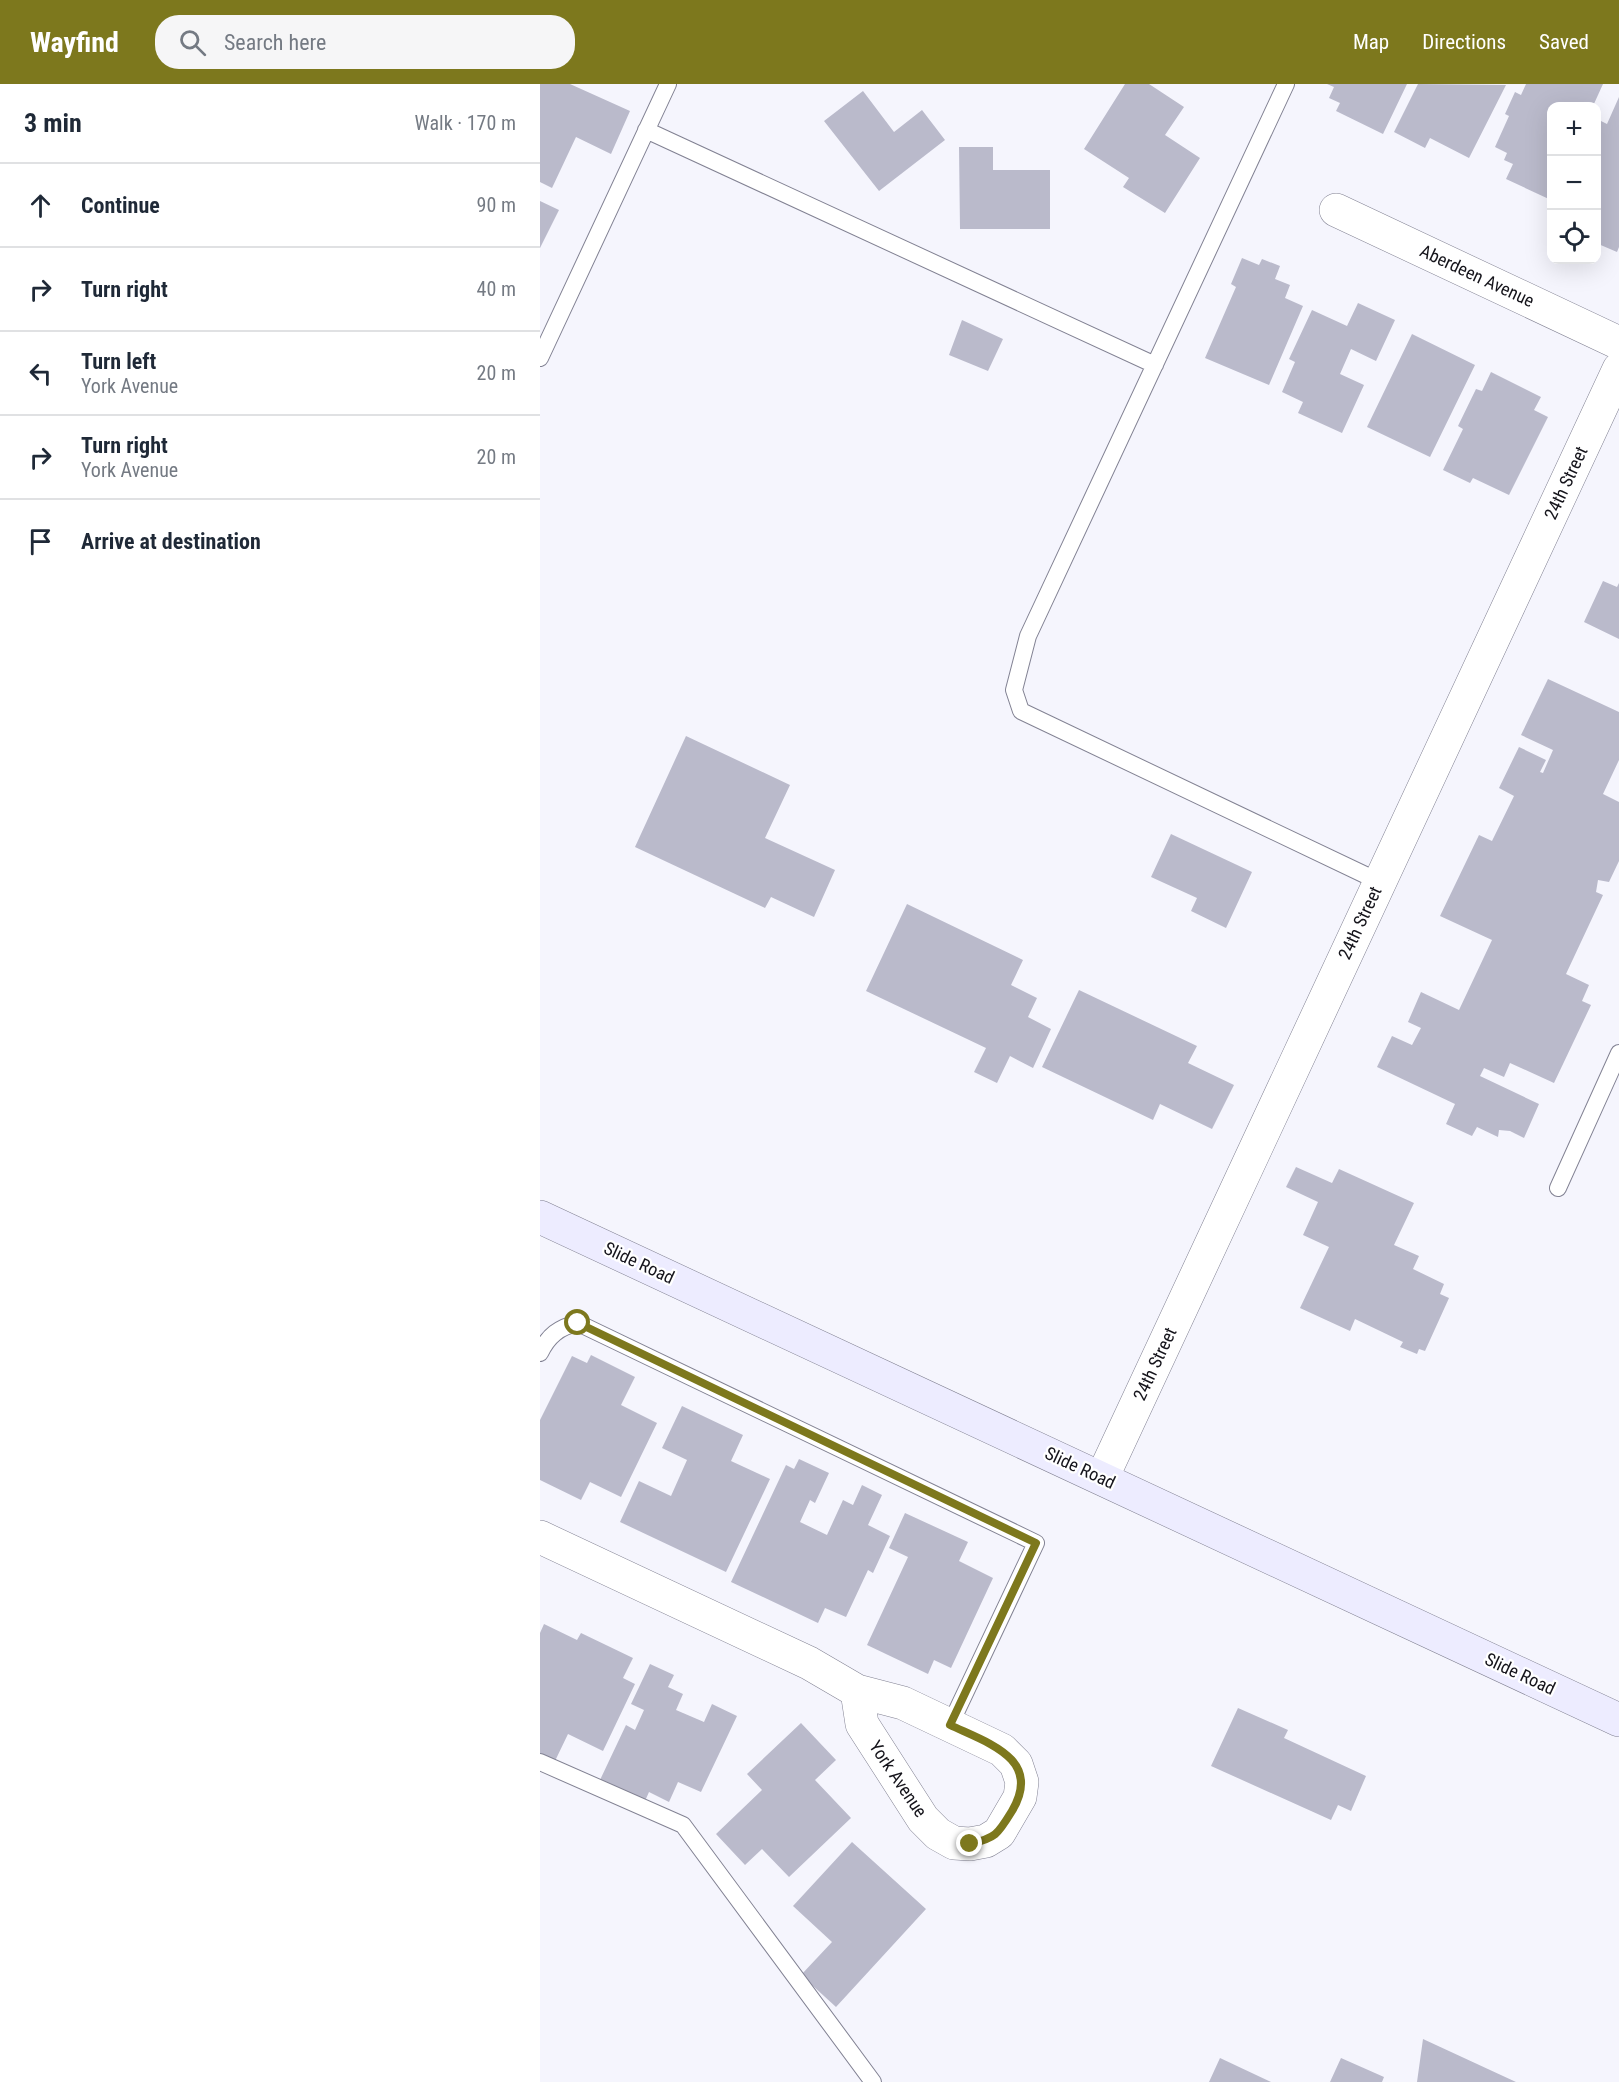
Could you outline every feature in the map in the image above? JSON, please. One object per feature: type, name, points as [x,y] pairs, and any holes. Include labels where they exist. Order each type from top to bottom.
[{"type":"main road","name":"Slide Road","points":[[540,1217],[1619,1720]]},
{"type":"street","name":"Aberdeen Avenue","points":[[1336,210],[1619,343]]},
{"type":"street","name":"24th Street","points":[[1102,1478],[1619,369]]},
{"type":"street","name":"York Avenue","points":[[540,1537],[809,1663],[857,1691],[903,1703],[1002,1750],[1016,1764],[1022,1782],[1020,1797],[999,1833],[986,1840],[970,1844],[954,1843],[938,1834],[923,1819],[862,1724],[857,1691]]},
{"type":"lane","points":[[540,358],[668,84]]},
{"type":"lane","points":[[1286,84],[1028,636],[1014,690],[1021,711],[1380,882]]},
{"type":"lane","points":[[646,130],[1155,365]]},
{"type":"lane","points":[[1558,1188],[1619,1053]]},
{"type":"lane","points":[[540,1353],[546,1340],[566,1325],[578,1323],[1036,1543],[950,1725]]},
{"type":"lane","points":[[540,1762],[683,1825],[873,2082]]},
{"type":"building","points":[[540,84],[570,84],[630,111],[611,154],[576,137],[552,188],[540,182]]},
{"type":"building","points":[[1125,84],[1149,84],[1184,107],[1165,135],[1200,158],[1165,213],[1123,187],[1129,178],[1084,149]]},
{"type":"building","points":[[1327,84],[1407,84],[1383,134],[1336,111],[1340,103],[1329,98],[1334,87]]},
{"type":"building","points":[[1418,84],[1506,85],[1469,158],[1430,138],[1425,148],[1394,132]]},
{"type":"building","points":[[1526,84],[1603,84],[1595,102],[1547,102],[1547,198],[1506,179],[1513,164],[1504,160],[1507,153],[1495,147],[1509,116],[1505,114],[1515,92],[1521,95]]},
{"type":"building","points":[[863,91],[894,132],[922,110],[945,140],[879,191],[824,121]]},
{"type":"building","points":[[1619,97],[1619,247],[1617,252],[1601,245],[1601,121],[1607,124]]},
{"type":"building","points":[[959,147],[993,147],[993,170],[1050,170],[1050,229],[960,229]]},
{"type":"building","points":[[540,201],[559,210],[540,248]]},
{"type":"building","points":[[1242,258],[1259,265],[1262,259],[1280,266],[1275,279],[1290,285],[1285,298],[1303,306],[1269,385],[1205,358],[1236,287],[1231,284]]},
{"type":"building","points":[[1358,303],[1395,320],[1376,361],[1351,349],[1340,374],[1364,385],[1342,433],[1298,413],[1303,402],[1282,392],[1295,362],[1289,359],[1312,310],[1347,326]]},
{"type":"building","points":[[962,320],[1003,339],[988,371],[949,355]]},
{"type":"building","points":[[1412,334],[1475,365],[1430,457],[1367,427]]},
{"type":"building","points":[[1491,372],[1541,397],[1534,410],[1548,417],[1509,495],[1473,478],[1470,483],[1443,470],[1463,429],[1458,426],[1476,389],[1482,391]]},
{"type":"building","points":[[1603,581],[1617,587],[1619,583],[1619,639],[1584,622]]},
{"type":"building","points":[[1548,679],[1619,712],[1619,760],[1603,794],[1619,802],[1619,861],[1609,882],[1598,880],[1596,892],[1603,895],[1566,974],[1589,985],[1582,1001],[1591,1005],[1554,1083],[1510,1063],[1504,1077],[1484,1068],[1480,1076],[1539,1104],[1524,1138],[1510,1131],[1499,1130],[1498,1137],[1477,1127],[1472,1136],[1446,1124],[1455,1104],[1377,1067],[1392,1036],[1412,1045],[1421,1028],[1408,1022],[1421,992],[1459,1010],[1492,940],[1440,916],[1479,835],[1492,841],[1514,796],[1499,788],[1519,747],[1546,760],[1540,772],[1543,773],[1553,750],[1521,735]]},
{"type":"building","points":[[686,736],[790,785],[765,838],[835,870],[814,917],[771,897],[765,908],[635,847]]},
{"type":"building","points":[[1171,834],[1252,872],[1226,928],[1191,911],[1197,898],[1151,877]]},
{"type":"building","points":[[907,904],[1023,960],[1011,985],[1037,998],[1028,1017],[1051,1029],[1033,1068],[1010,1056],[997,1083],[974,1072],[986,1048],[866,991]]},
{"type":"building","points":[[1079,990],[1197,1046],[1188,1063],[1234,1085],[1212,1129],[1160,1104],[1153,1120],[1042,1067]]},
{"type":"building","points":[[1296,1167],[1332,1183],[1339,1169],[1414,1203],[1394,1245],[1419,1256],[1413,1269],[1444,1284],[1440,1294],[1449,1298],[1425,1351],[1419,1349],[1417,1354],[1400,1347],[1403,1342],[1355,1319],[1350,1331],[1300,1308],[1329,1247],[1303,1235],[1318,1202],[1286,1187]]},
{"type":"building","points":[[591,1355],[635,1377],[621,1405],[657,1423],[621,1497],[590,1482],[581,1500],[540,1480],[540,1420],[572,1356],[587,1363]]},
{"type":"building","points":[[682,1406],[743,1435],[731,1461],[770,1479],[726,1572],[620,1522],[639,1481],[671,1496],[687,1460],[662,1448]]},
{"type":"building","points":[[799,1459],[829,1473],[815,1503],[810,1500],[800,1522],[827,1535],[843,1500],[853,1505],[862,1485],[882,1495],[868,1525],[890,1536],[873,1573],[868,1570],[846,1617],[825,1608],[818,1623],[731,1582],[786,1465],[794,1469]]},
{"type":"building","points":[[905,1513],[968,1542],[959,1561],[993,1578],[951,1668],[934,1660],[928,1674],[867,1645],[908,1557],[889,1548]]},
{"type":"building","points":[[544,1624],[577,1640],[581,1633],[633,1658],[623,1678],[635,1684],[603,1751],[568,1734],[555,1761],[540,1753],[540,1633]]},
{"type":"building","points":[[650,1664],[674,1675],[668,1687],[683,1694],[676,1710],[704,1722],[712,1704],[737,1716],[701,1792],[678,1782],[669,1802],[649,1792],[645,1801],[600,1780],[626,1725],[635,1730],[644,1710],[631,1704]]},
{"type":"building","points":[[1238,1708],[1288,1730],[1284,1738],[1366,1776],[1351,1811],[1338,1805],[1331,1820],[1211,1766]]},
{"type":"building","points":[[801,1723],[836,1760],[815,1780],[851,1818],[789,1877],[762,1849],[745,1865],[716,1834],[762,1790],[747,1774]]},
{"type":"building","points":[[852,1842],[926,1909],[836,2007],[801,1975],[832,1942],[793,1906]]},
{"type":"building","points":[[1423,2039],[1516,2082],[1417,2082]]},
{"type":"building","points":[[1220,2058],[1271,2082],[1209,2082]]},
{"type":"building","points":[[1341,2058],[1384,2077],[1382,2082],[1330,2082]]},
{"type":"route","points":[[578,1323],[1036,1543],[950,1725],[1002,1750],[1016,1764],[1022,1782],[1020,1797],[999,1833],[986,1840],[970,1844]]}]
